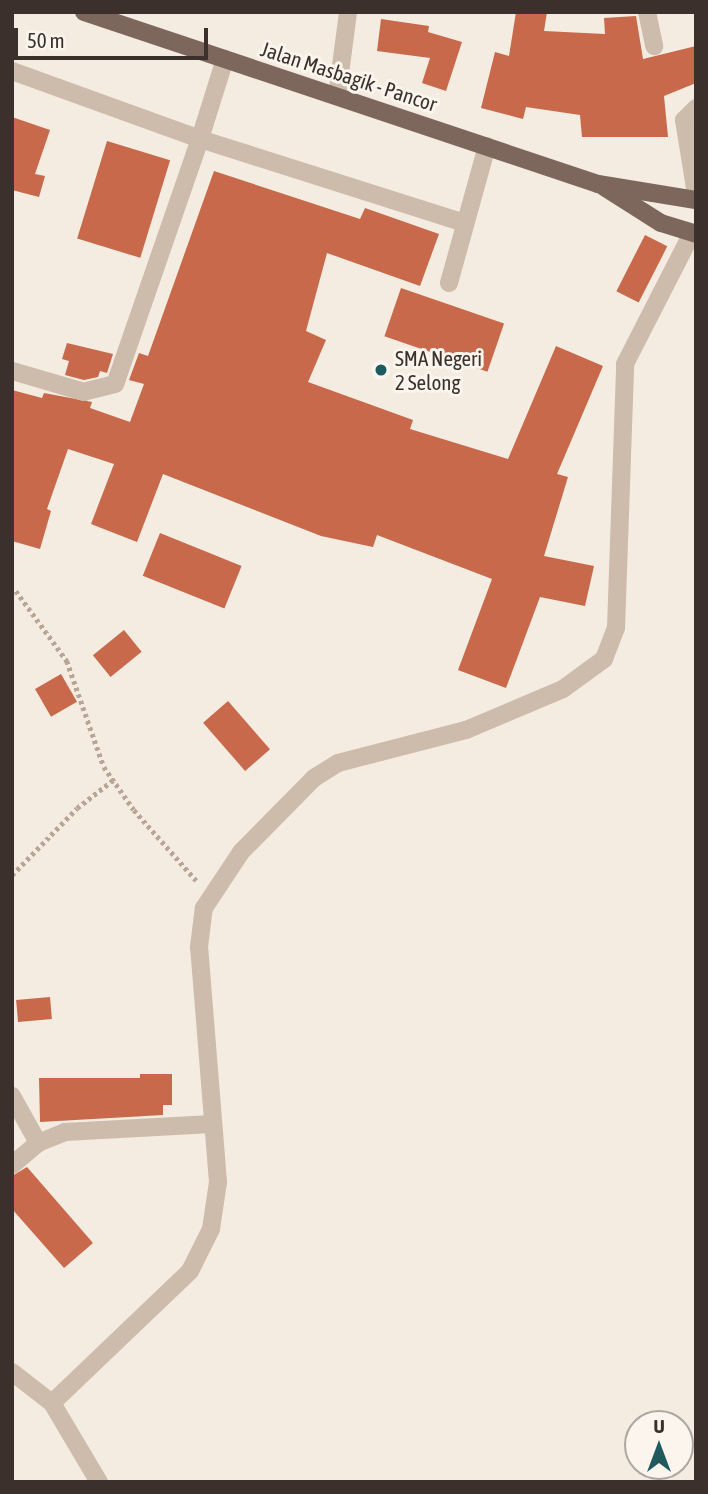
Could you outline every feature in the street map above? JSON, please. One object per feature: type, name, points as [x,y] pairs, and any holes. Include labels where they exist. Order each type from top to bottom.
[{"type":"main road","name":"Jalan Masbagik - Pancor","points":[[84,12],[598,184],[671,193],[696,201]]},
{"type":"main road","name":"Jalan Masbagik - Pancor","points":[[598,184],[661,223],[694,233]]},
{"type":"street","points":[[337,96],[348,12]]},
{"type":"street","points":[[647,12],[654,47]]},
{"type":"street","points":[[12,371],[84,392],[115,384],[225,59]]},
{"type":"street","points":[[12,71],[200,139],[465,223]]},
{"type":"street","points":[[696,108],[684,120],[684,133],[696,194]]},
{"type":"street","points":[[449,283],[486,146]]},
{"type":"street","points":[[52,1403],[164,1299],[201,1252],[216,1206],[199,947],[204,908],[241,852],[314,778],[338,763],[478,726],[563,689],[604,659],[616,628],[625,364],[694,233]]},
{"type":"street","points":[[12,1096],[38,1143]]},
{"type":"street","points":[[12,1165],[38,1143],[82,1129],[212,1124]]},
{"type":"street","points":[[12,1372],[52,1403],[99,1482]]},
{"type":"path","points":[[16,591],[67,661],[104,767],[184,871],[213,892]]},
{"type":"path","points":[[12,875],[77,808],[113,780]]},
{"type":"building","points":[[516,12],[547,12],[544,31],[605,34],[604,18],[636,16],[643,59],[696,46],[696,83],[664,96],[668,137],[582,137],[580,115],[526,107],[523,119],[481,108],[495,52],[509,56]]},
{"type":"building","points":[[381,19],[429,26],[428,32],[462,42],[446,91],[422,83],[430,58],[377,51]]},
{"type":"building","points":[[12,117],[50,130],[35,174],[45,176],[39,197],[12,190]]},
{"type":"building","points":[[107,141],[170,160],[140,258],[77,239]]},
{"type":"building","points":[[214,171],[360,219],[365,208],[439,234],[420,286],[327,253],[306,331],[326,340],[308,382],[413,420],[410,429],[508,459],[556,346],[603,366],[557,474],[568,477],[544,556],[594,566],[585,606],[540,597],[506,688],[458,670],[492,579],[377,535],[373,547],[321,536],[163,474],[137,542],[91,524],[114,464],[68,449],[47,509],[51,511],[40,549],[12,541],[12,390],[42,398],[44,393],[92,402],[90,408],[130,422],[144,384],[129,380],[139,353],[148,356]]},
{"type":"building","points":[[645,235],[667,246],[639,302],[616,291]]},
{"type":"building","points":[[401,288],[504,323],[487,372],[384,336]]},
{"type":"building","points":[[67,343],[113,354],[107,373],[100,371],[98,377],[84,380],[65,375],[69,361],[62,359]]},
{"type":"building","points":[[160,533],[242,566],[224,609],[143,576]]},
{"type":"building","points":[[124,630],[142,652],[111,677],[93,655]]},
{"type":"building","points":[[61,674],[77,702],[51,717],[35,689]]},
{"type":"building","points":[[228,701],[270,749],[245,771],[203,723]]},
{"type":"building","points":[[50,997],[52,1019],[18,1022],[16,1000]]},
{"type":"building","points":[[140,1074],[172,1074],[172,1105],[163,1105],[163,1115],[40,1122],[39,1078],[140,1078]]},
{"type":"building","points":[[27,1167],[93,1243],[64,1268],[12,1209],[12,1176]]},
{"type":"place","name":"SMA Negeri 2 Selong","points":[[381,370]]}]
